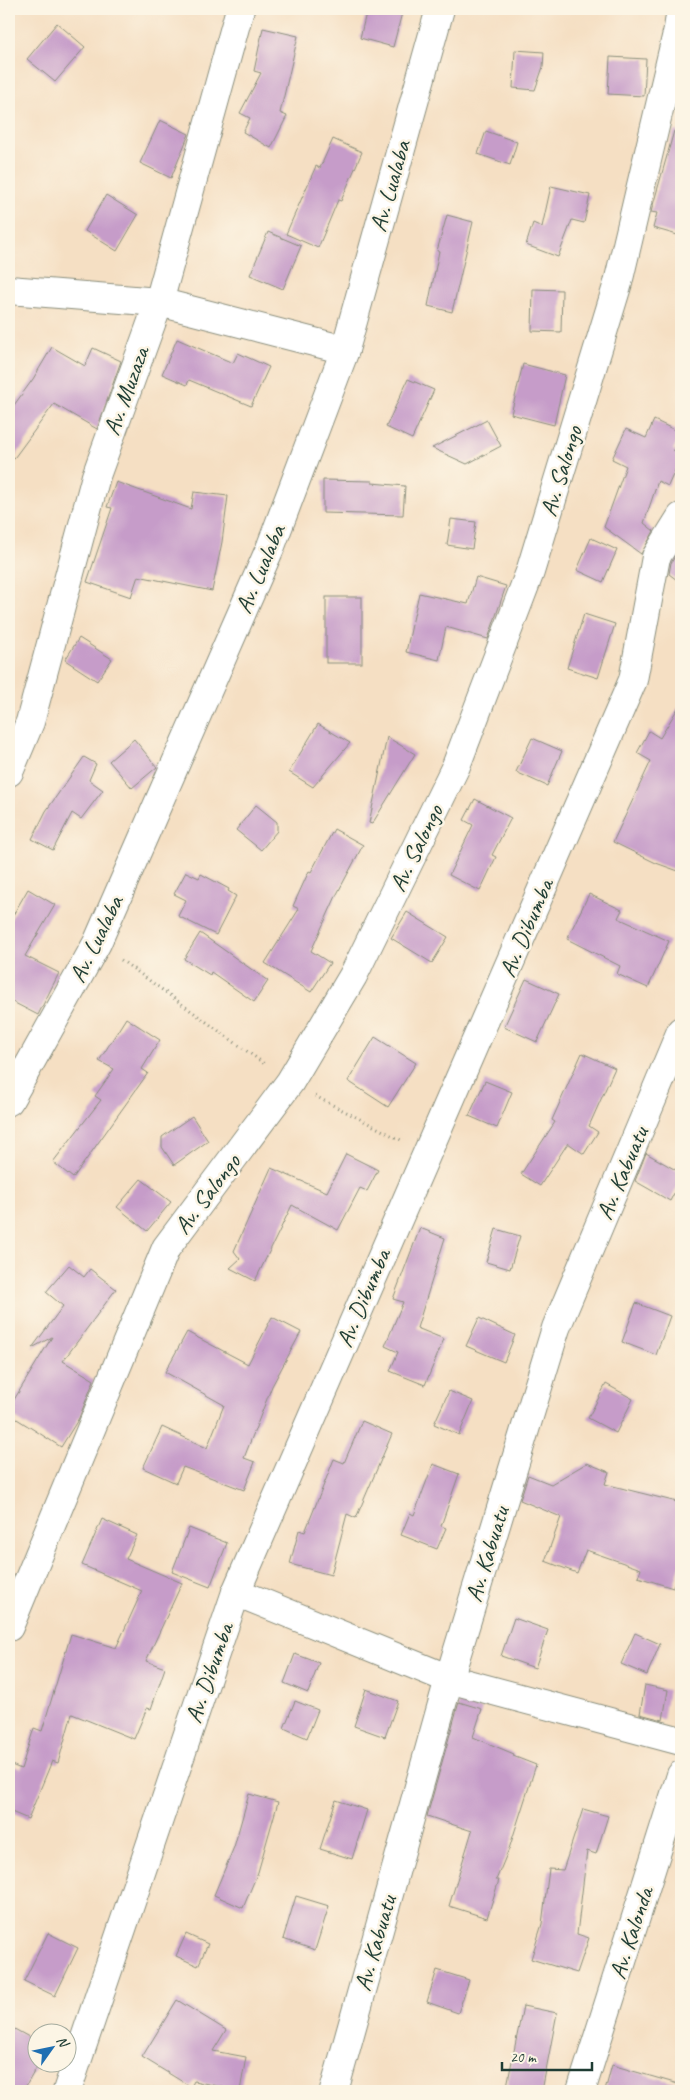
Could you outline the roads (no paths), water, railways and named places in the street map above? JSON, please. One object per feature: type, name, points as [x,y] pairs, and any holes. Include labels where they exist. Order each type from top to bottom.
[{"type":"street","name":"Av. Muzaza","points":[[9,772],[30,722],[96,476],[159,302],[240,9]]},
{"type":"street","name":"Av. Lualaba","points":[[9,1101],[97,943],[271,546],[345,350],[440,9]]},
{"type":"street","name":"Av. Salongo","points":[[9,1626],[166,1248],[290,1082],[353,976],[456,766],[530,572],[618,283],[676,38],[681,9]]},
{"type":"street","points":[[9,290],[159,302],[345,350]]},
{"type":"street","name":"Av. Dibumba","points":[[67,2091],[236,1592],[426,1152],[518,947],[632,680],[656,557],[681,517]]},
{"type":"street","name":"Av. Kabuatu","points":[[334,2091],[449,1679],[556,1328],[681,1031]]},
{"type":"street","points":[[236,1592],[449,1679],[681,1741]]},
{"type":"street","name":"Av. Kalonda","points":[[581,2091],[681,1775]]}]
